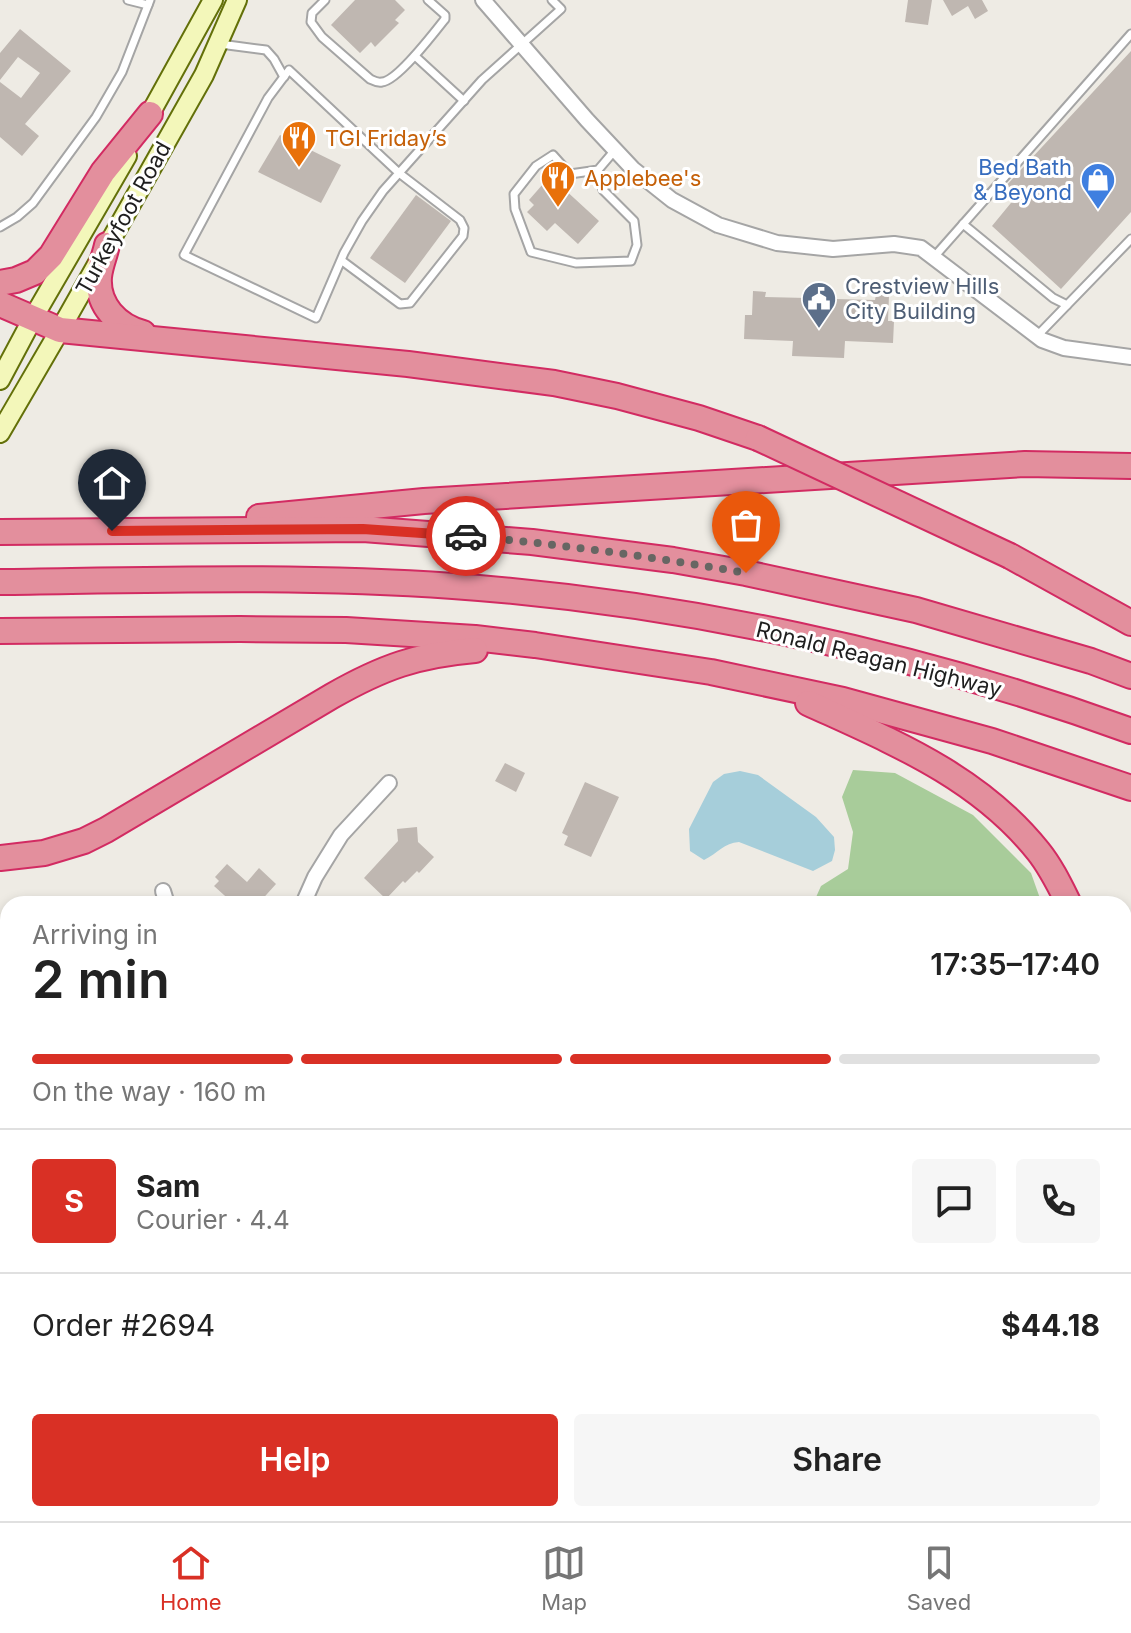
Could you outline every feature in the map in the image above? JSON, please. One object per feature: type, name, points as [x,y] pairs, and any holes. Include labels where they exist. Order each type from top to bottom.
[{"type":"highway","points":[[0,283],[35,272],[51,256],[103,172],[150,114]]},
{"type":"highway","points":[[107,245],[99,278],[107,312],[135,331],[168,340]]},
{"type":"highway","points":[[0,304],[60,330],[408,364],[554,383],[699,418],[758,438],[1010,556],[1131,623]]},
{"type":"highway","points":[[112,531],[424,501],[1025,464],[1131,466]]},
{"type":"highway","points":[[0,532],[363,529],[532,542],[673,560],[916,610],[1091,661],[1131,676]]},
{"type":"highway","name":"Ronald Reagan Highway","points":[[0,582],[296,580],[452,586],[618,605],[748,626],[890,657],[1131,731]]},
{"type":"highway","points":[[0,631],[346,630],[535,645],[711,672],[843,700],[992,741],[1131,788]]},
{"type":"highway","points":[[0,858],[44,853],[84,841],[332,696],[389,667],[439,653],[535,645]]},
{"type":"highway","points":[[765,684],[908,750],[979,792],[1008,817],[1040,852],[1065,896]]},
{"type":"main road","name":"Turkeyfoot Road","points":[[0,380],[213,0]]},
{"type":"main road","name":"Turkeyfoot Road","points":[[0,433],[204,75],[237,0]]},
{"type":"street","points":[[483,0],[615,150],[633,169],[672,200],[718,225],[777,243],[833,249],[894,244],[921,248],[1042,340],[1064,348],[1131,357]]},
{"type":"street","points":[[307,896],[341,835],[389,783]]},
{"type":"lane","points":[[0,227],[33,203],[96,117],[122,72],[149,3],[128,0]]},
{"type":"lane","points":[[325,0],[312,13],[311,22],[322,37],[370,79],[378,82],[387,81],[415,56],[445,19],[445,15],[428,0]]},
{"type":"lane","points":[[341,260],[400,304],[410,303],[463,236],[464,228],[460,220],[399,173],[289,70],[268,98],[184,255],[316,318],[341,260],[383,191],[399,173],[464,101],[482,80],[561,9],[552,0]]},
{"type":"lane","points":[[934,257],[1131,34]]},
{"type":"lane","points":[[218,44],[266,50],[284,77]]},
{"type":"lane","points":[[415,56],[464,101]]},
{"type":"lane","points":[[598,170],[603,190],[634,221],[637,245],[631,261],[576,263],[531,252],[515,209],[514,194],[536,166],[553,155],[570,174],[598,170],[615,150]]},
{"type":"lane","points":[[963,224],[1053,298],[1067,305]]},
{"type":"lane","points":[[1037,336],[1131,239]]},
{"type":"green space","points":[[853,770],[895,773],[973,815],[1031,873],[1039,896],[817,896],[821,886],[848,869],[853,832],[842,797]]},
{"type":"water","points":[[740,771],[758,775],[816,817],[834,837],[832,861],[813,871],[739,842],[725,846],[704,860],[690,851],[689,829],[713,782],[724,774]]},
{"type":"building","points":[[355,0],[395,0],[405,10],[395,20],[399,23],[375,47],[371,42],[360,53],[331,25]]},
{"type":"building","points":[[908,0],[932,0],[928,25],[905,22]]},
{"type":"building","points":[[943,0],[982,0],[988,11],[975,19],[968,6],[952,16]]},
{"type":"building","points":[[20,29],[71,71],[25,124],[39,136],[22,156],[0,137],[0,82],[21,98],[40,73],[18,57],[0,80],[0,53]]},
{"type":"building","points":[[1131,51],[1131,212],[1061,289],[992,226],[1015,198],[1004,188]]},
{"type":"building","name":"TGI Friday’s","points":[[280,135],[341,165],[321,203],[258,172]]},
{"type":"building","name":"Applebee's","points":[[550,176],[599,221],[578,244],[555,223],[547,231],[527,212],[534,205],[529,200]]},
{"type":"building","points":[[416,195],[451,221],[405,283],[370,258]]},
{"type":"building","name":"Crestview Hills City Building","points":[[810,290],[833,291],[835,299],[875,300],[876,295],[889,295],[888,321],[894,321],[893,343],[845,341],[844,358],[792,356],[793,341],[744,339],[745,315],[752,315],[753,291],[766,292],[765,297],[807,298]]},
{"type":"building","points":[[505,763],[525,773],[516,792],[495,781]]},
{"type":"building","points":[[585,782],[619,797],[591,857],[564,845],[568,836],[562,833]]},
{"type":"building","points":[[417,827],[418,842],[434,857],[419,873],[417,871],[405,883],[403,881],[389,896],[383,896],[364,878],[398,841],[397,829]]},
{"type":"building","points":[[227,864],[247,882],[259,868],[276,884],[265,896],[225,896],[214,886],[219,881],[215,877]]},
{"type":"way so far","points":[[466,536],[673,560],[746,573]]},
{"type":"place","name":"TGI Friday’s","points":[[299,169]]},
{"type":"place","name":"Applebee's","points":[[558,209]]},
{"type":"place","name":"Bed Bath & Beyond","points":[[1098,211]]},
{"type":"place","name":"Crestview Hills City Building","points":[[819,330]]},
{"type":"route","points":[[112,531],[363,529],[466,536]]}]
